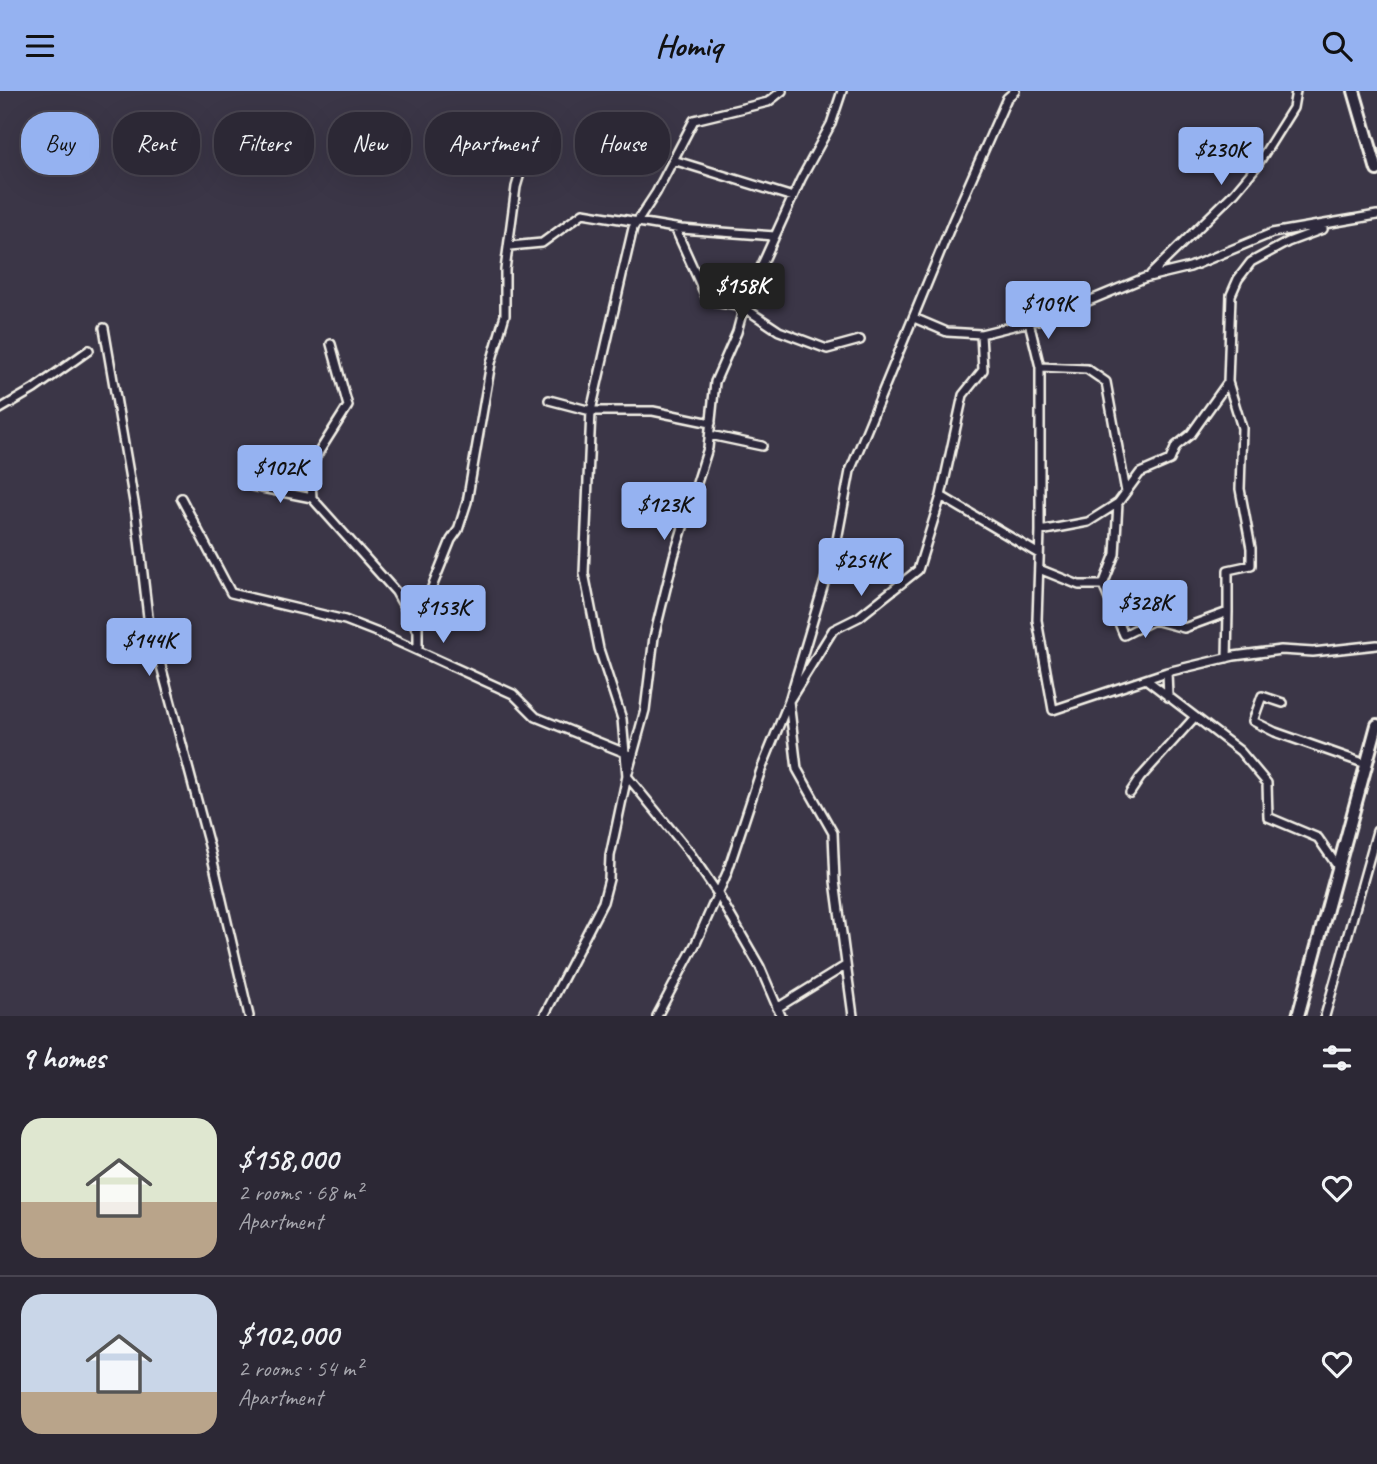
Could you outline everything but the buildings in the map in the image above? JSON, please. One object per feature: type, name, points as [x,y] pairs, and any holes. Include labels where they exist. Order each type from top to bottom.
[{"type":"main road","points":[[1354,91],[1377,170]]},
{"type":"main road","points":[[1298,1016],[1377,725]]},
{"type":"street","points":[[544,1016],[603,902],[627,776],[628,754],[622,719],[599,649],[584,573],[591,411],[637,223],[694,120],[768,102],[782,91]]},
{"type":"street","points":[[628,754],[645,710],[654,637],[709,435],[715,382],[743,307],[793,197],[831,124],[842,91]]},
{"type":"street","points":[[657,1016],[718,894],[761,770],[789,701],[837,540],[850,471],[983,152],[1007,98],[1015,91]]},
{"type":"street","points":[[1144,278],[1164,264],[1178,247],[1236,192],[1256,167],[1293,108],[1296,91]]},
{"type":"street","points":[[673,160],[793,197]]},
{"type":"street","points":[[418,650],[417,629],[467,502],[491,363],[505,316],[505,270],[520,175]]},
{"type":"street","points":[[510,246],[542,243],[583,213],[675,228],[775,236]]},
{"type":"street","points":[[914,318],[947,332],[981,334],[1050,317],[1144,278],[1191,267],[1272,233],[1377,215]]},
{"type":"street","points":[[1227,658],[1228,570],[1251,565],[1251,548],[1240,489],[1242,428],[1228,381],[1231,295],[1238,279],[1251,262],[1263,254],[1340,223]]},
{"type":"street","points":[[675,228],[708,301],[743,307],[779,331],[827,348],[860,339]]},
{"type":"street","points":[[1029,322],[1040,367],[1037,620],[1053,710],[1167,672],[1227,658],[1281,650],[1313,652],[1377,645]]},
{"type":"street","points":[[104,328],[136,514],[148,617],[211,853],[249,1016]]},
{"type":"street","points":[[853,1016],[845,966],[833,833],[797,769],[789,701],[834,630],[859,617],[918,570],[941,496],[963,395],[983,370],[981,334]]},
{"type":"street","points":[[312,498],[310,466],[348,406],[331,344]]},
{"type":"street","points":[[0,409],[34,389],[89,350]]},
{"type":"street","points":[[1040,367],[1087,369],[1106,382],[1126,492]]},
{"type":"street","points":[[1040,531],[1088,522],[1118,503],[1140,473],[1170,460],[1176,446],[1191,434],[1228,381]]},
{"type":"street","points":[[549,400],[591,411],[653,411],[711,423]]},
{"type":"street","points":[[709,435],[762,446]]},
{"type":"street","points":[[252,486],[312,498],[396,592],[417,629]]},
{"type":"street","points":[[941,496],[1039,554]]},
{"type":"street","points":[[181,498],[231,593],[345,620],[513,694],[536,717],[628,754]]},
{"type":"street","points":[[1118,503],[1115,554],[1103,585],[1124,635],[1154,620],[1184,628],[1228,612]]},
{"type":"street","points":[[1039,569],[1079,585],[1103,585]]},
{"type":"street","points":[[1167,672],[1168,697]]},
{"type":"street","points":[[1147,680],[1241,751],[1267,783],[1268,817],[1318,838],[1338,867]]},
{"type":"street","points":[[1283,703],[1262,696],[1253,722],[1366,764]]},
{"type":"street","points":[[1130,793],[1140,778],[1194,718]]},
{"type":"street","points":[[627,776],[690,853],[718,894],[760,967],[781,1016]]},
{"type":"street","points":[[1325,1016],[1377,831]]},
{"type":"street","points":[[777,1008],[845,966]]}]
